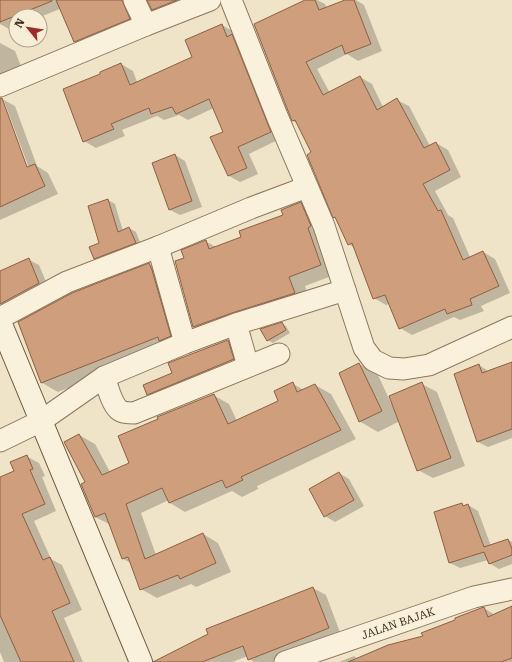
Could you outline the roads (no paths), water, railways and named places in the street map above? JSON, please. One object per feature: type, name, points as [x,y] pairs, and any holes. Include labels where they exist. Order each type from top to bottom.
[{"type":"street","points":[[134,0],[146,25]]},
{"type":"street","points":[[0,86],[210,0]]},
{"type":"street","points":[[231,0],[277,116],[324,226],[364,348],[373,360],[389,368],[404,369],[429,365],[512,327]]},
{"type":"street","points":[[0,318],[67,282],[158,247],[307,186]]},
{"type":"street","points":[[158,247],[185,343]]},
{"type":"street","points":[[0,440],[41,421],[104,377],[185,343],[236,324],[345,290]]},
{"type":"street","points":[[0,322],[141,662]]},
{"type":"street","points":[[236,324],[248,366]]},
{"type":"street","points":[[104,377],[113,401],[118,409],[125,412],[134,413],[279,354]]},
{"type":"street","name":"JALAN BAJAK","points":[[285,662],[474,597],[512,589]]}]
